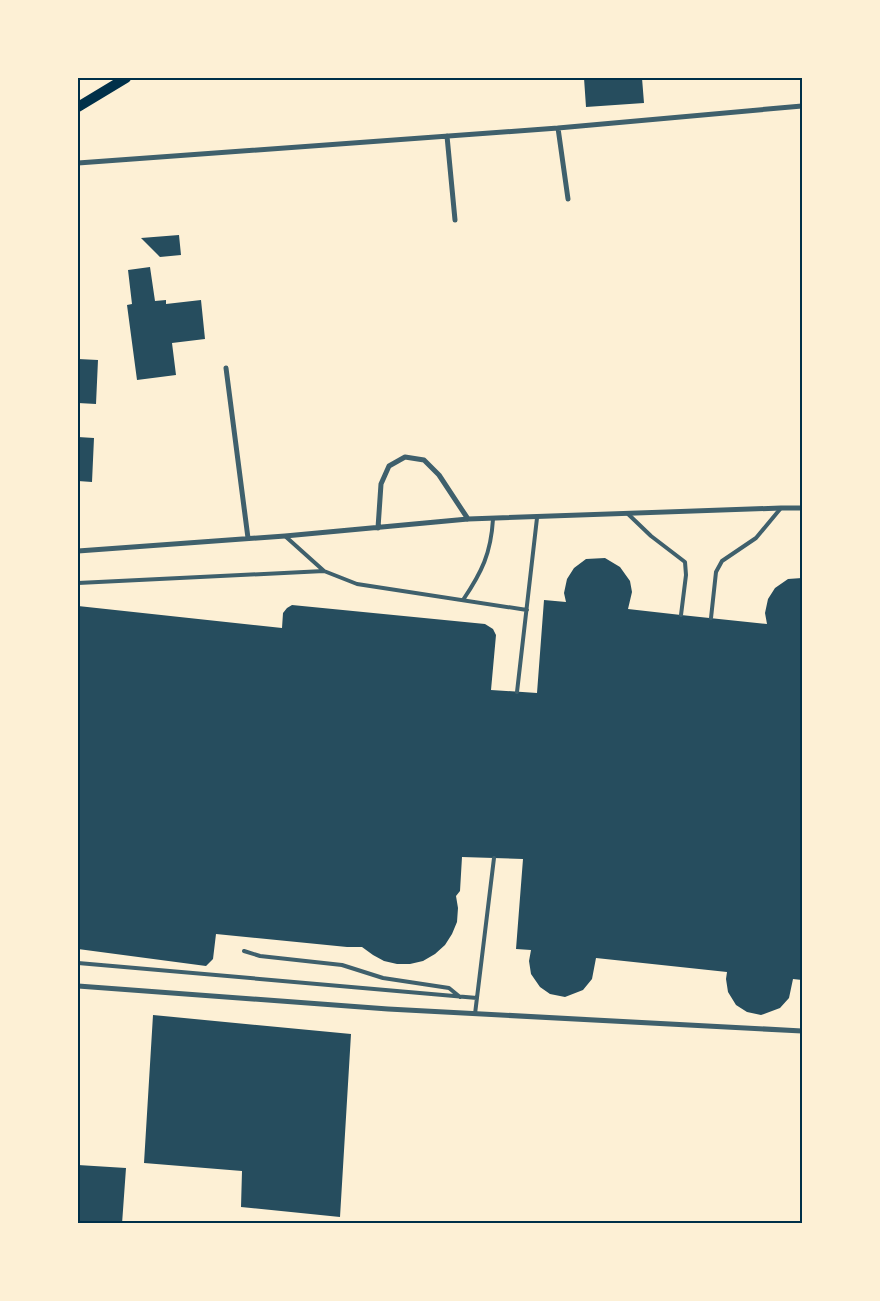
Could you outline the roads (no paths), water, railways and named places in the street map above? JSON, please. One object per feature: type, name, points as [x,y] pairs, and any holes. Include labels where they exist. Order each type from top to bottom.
[{"type":"main road","points":[[78,107],[126,78]]},
{"type":"street","points":[[78,163],[558,128],[802,106]]},
{"type":"street","points":[[558,128],[568,199]]},
{"type":"street","points":[[447,136],[454,220]]},
{"type":"street","points":[[226,368],[248,538]]},
{"type":"street","points":[[378,528],[381,484],[389,466],[405,457],[424,460],[439,475],[468,519]]},
{"type":"street","points":[[78,551],[285,536],[468,519],[802,508]]},
{"type":"street","points":[[78,986],[476,1014],[802,1030]]},
{"type":"lane","points":[[711,618],[716,572],[722,561],[756,538],[781,508]]},
{"type":"lane","points":[[627,514],[651,536],[685,562],[686,575],[682,615]]},
{"type":"lane","points":[[517,692],[538,518]]},
{"type":"lane","points":[[463,600],[477,580],[484,565],[492,535],[493,519]]},
{"type":"lane","points":[[285,536],[324,571],[357,584],[527,610]]},
{"type":"lane","points":[[78,583],[324,571]]},
{"type":"lane","points":[[476,1014],[494,858]]},
{"type":"lane","points":[[244,951],[260,956],[342,964],[384,978],[449,988],[460,996]]},
{"type":"lane","points":[[78,963],[477,998]]}]
